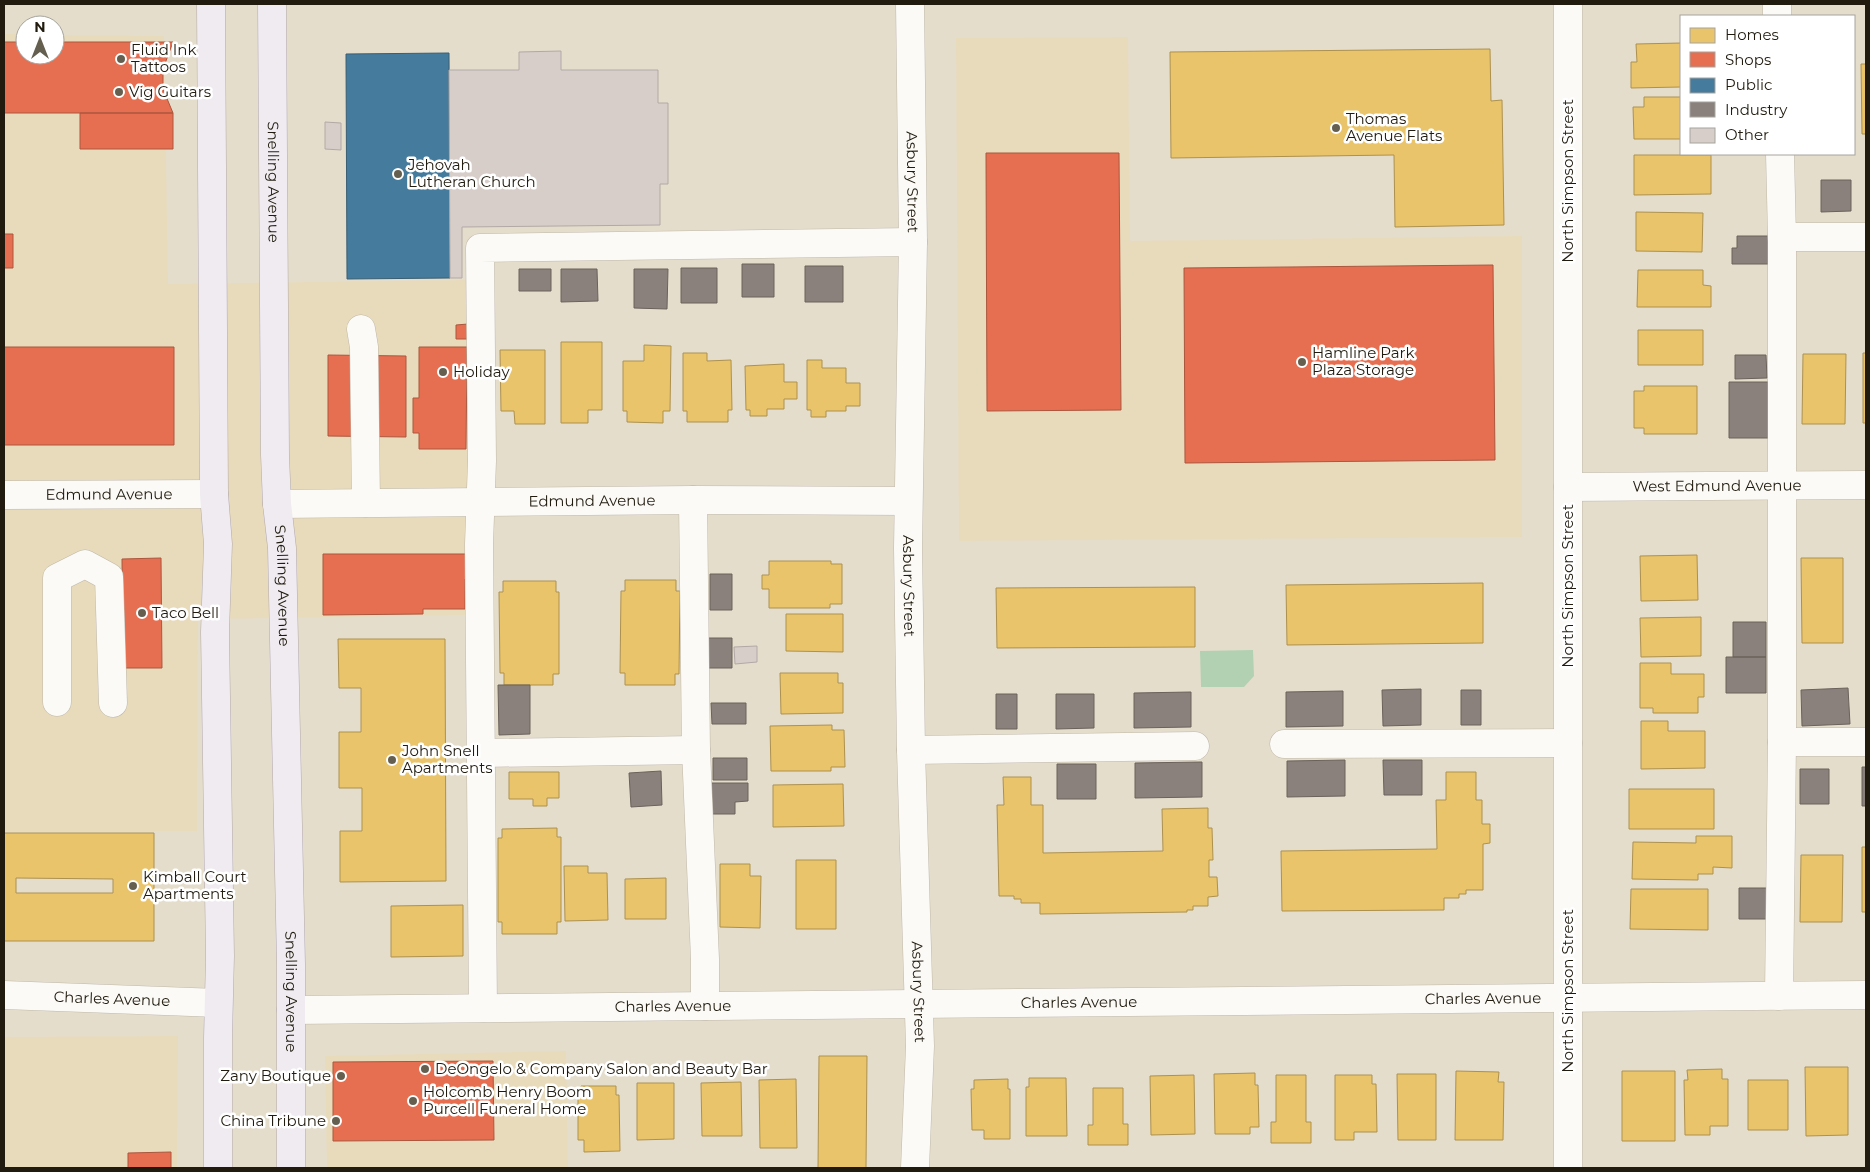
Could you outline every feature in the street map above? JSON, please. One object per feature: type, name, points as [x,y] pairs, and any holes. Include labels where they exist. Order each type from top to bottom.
[{"type":"main road","points":[[211,4],[214,494],[218,544],[215,632],[220,956],[218,1002],[218,1168]]},
{"type":"main road","name":"Snelling Avenue","points":[[272,4],[276,504],[282,548],[291,1010],[291,1168]]},
{"type":"street","name":"Asbury Street","points":[[910,4],[912,242],[908,501],[911,750],[920,1046],[916,1168]]},
{"type":"street","name":"North Simpson Street","points":[[1568,4],[1568,1168]]},
{"type":"street","points":[[1779,996],[1782,742],[1782,237],[1780,155]]},
{"type":"street","points":[[1782,237],[1866,237]]},
{"type":"street","points":[[483,1008],[479,544],[481,503],[480,248],[912,242]]},
{"type":"street","points":[[361,329],[364,346],[366,503]]},
{"type":"street","name":"West Edmund Avenue","points":[[1568,486],[1866,485]]},
{"type":"street","name":"Edmund Avenue","points":[[4,495],[214,494]]},
{"type":"street","name":"Edmund Avenue","points":[[276,504],[693,500],[908,501]]},
{"type":"street","points":[[693,500],[696,750],[705,959],[704,1006]]},
{"type":"street","points":[[57,702],[57,578],[85,564],[110,577],[113,703]]},
{"type":"street","points":[[1782,742],[1866,742]]},
{"type":"street","points":[[1284,744],[1568,743]]},
{"type":"street","points":[[911,750],[1195,746]]},
{"type":"street","points":[[482,753],[696,750]]},
{"type":"street","name":"Charles Avenue","points":[[4,995],[218,1002]]},
{"type":"street","name":"Charles Avenue","points":[[291,1010],[1866,996]]},
{"type":"shaded area","points":[[4,34],[15,34],[15,65],[65,65],[65,35],[164,36],[168,284],[469,280],[470,615],[198,619],[197,831],[4,831]]},
{"type":"shaded area","points":[[1128,37],[1130,241],[1522,236],[1522,537],[959,541],[956,38]]},
{"type":"shaded area","points":[[178,1036],[177,1168],[4,1168],[4,1037]]},
{"type":"shaded area","points":[[566,1051],[568,1168],[327,1168],[325,1056]]},
{"type":"green space","points":[[1253,650],[1254,676],[1244,687],[1201,687],[1200,651]]},
{"type":"building: Homes","points":[[1680,43],[1680,87],[1631,88],[1631,62],[1637,62],[1636,44]]},
{"type":"building: Homes","name":"Thomas Avenue Flats","points":[[1490,49],[1491,101],[1502,100],[1504,225],[1395,227],[1394,155],[1171,158],[1170,52]]},
{"type":"building: Homes","points":[[1861,64],[1866,64],[1866,134],[1862,134]]},
{"type":"building: Homes","points":[[1644,97],[1680,97],[1680,139],[1634,139],[1633,107],[1644,107]]},
{"type":"building: Homes","points":[[1634,155],[1711,155],[1711,194],[1634,195]]},
{"type":"building: Homes","points":[[1636,212],[1703,213],[1702,252],[1636,251]]},
{"type":"building: Homes","points":[[1638,270],[1703,270],[1703,285],[1711,286],[1711,307],[1637,307]]},
{"type":"building: Homes","points":[[1638,330],[1703,330],[1703,365],[1638,365]]},
{"type":"building: Homes","points":[[561,342],[602,342],[602,410],[588,410],[588,423],[561,423]]},
{"type":"building: Homes","points":[[644,345],[671,346],[670,411],[663,411],[663,423],[627,422],[627,411],[623,411],[623,361],[644,361]]},
{"type":"building: Homes","points":[[500,350],[545,350],[545,424],[515,424],[514,411],[501,411]]},
{"type":"building: Homes","points":[[683,353],[707,353],[707,361],[731,360],[732,410],[728,410],[728,422],[687,422],[687,411],[683,411]]},
{"type":"building: Homes","points":[[1863,353],[1866,353],[1866,423],[1863,423]]},
{"type":"building: Homes","points":[[1803,354],[1846,354],[1845,424],[1802,424]]},
{"type":"building: Homes","points":[[807,360],[822,360],[822,368],[846,368],[846,383],[860,383],[860,406],[846,406],[846,411],[826,411],[826,417],[811,417],[811,410],[807,410]]},
{"type":"building: Homes","points":[[784,364],[784,382],[797,382],[797,399],[784,399],[784,409],[767,409],[767,416],[750,416],[750,410],[746,410],[745,366]]},
{"type":"building: Homes","points":[[1644,386],[1697,386],[1697,434],[1644,434],[1644,428],[1634,428],[1634,391],[1644,391]]},
{"type":"building: Homes","points":[[1697,555],[1698,600],[1641,601],[1640,556]]},
{"type":"building: Homes","points":[[1801,558],[1843,558],[1843,643],[1802,643]]},
{"type":"building: Homes","points":[[769,561],[831,561],[831,564],[842,564],[842,604],[830,604],[830,608],[769,608],[769,589],[762,589],[762,575],[769,575]]},
{"type":"building: Homes","points":[[625,580],[676,580],[676,591],[680,591],[679,674],[675,674],[675,685],[625,685],[625,673],[620,673],[621,591],[625,591]]},
{"type":"building: Homes","points":[[503,581],[556,581],[556,592],[559,592],[559,674],[553,674],[553,685],[504,685],[504,673],[500,673],[499,592],[503,592]]},
{"type":"building: Homes","points":[[1483,583],[1483,643],[1287,645],[1286,585]]},
{"type":"building: Homes","points":[[1195,587],[1195,647],[997,648],[996,588]]},
{"type":"building: Homes","points":[[786,614],[843,614],[843,652],[786,651]]},
{"type":"building: Homes","points":[[1701,617],[1701,656],[1641,657],[1640,618]]},
{"type":"building: Homes","name":"John Snell Apartments","points":[[338,639],[445,639],[446,881],[340,882],[340,831],[362,831],[362,788],[339,788],[339,732],[361,732],[361,688],[339,688]]},
{"type":"building: Homes","points":[[1640,663],[1671,663],[1671,674],[1704,674],[1704,697],[1698,697],[1698,713],[1653,713],[1653,708],[1640,708]]},
{"type":"building: Homes","points":[[780,673],[838,673],[838,683],[843,683],[843,713],[781,714]]},
{"type":"building: Homes","points":[[1641,721],[1668,721],[1668,731],[1705,731],[1705,768],[1641,769]]},
{"type":"building: Homes","points":[[832,725],[832,730],[844,730],[845,767],[831,767],[831,771],[771,771],[770,726]]},
{"type":"building: Homes","points":[[509,772],[559,772],[559,798],[547,798],[547,806],[533,806],[533,799],[509,799]]},
{"type":"building: Homes","points":[[1446,772],[1476,772],[1476,800],[1482,800],[1482,824],[1490,824],[1490,843],[1483,844],[1483,890],[1466,890],[1466,894],[1459,894],[1459,898],[1444,898],[1444,910],[1282,911],[1281,851],[1437,849],[1436,800],[1446,800]]},
{"type":"building: Homes","points":[[1003,777],[1031,777],[1031,805],[1043,805],[1043,853],[1163,851],[1162,809],[1208,808],[1208,828],[1212,828],[1213,860],[1209,860],[1209,877],[1217,877],[1218,896],[1208,897],[1208,906],[1193,906],[1193,910],[1187,910],[1187,912],[1040,914],[1040,903],[1021,903],[1021,899],[1014,899],[1014,896],[999,896],[997,805],[1004,805]]},
{"type":"building: Homes","points":[[843,784],[844,826],[773,827],[773,785]]},
{"type":"building: Homes","points":[[1629,789],[1714,789],[1714,829],[1629,829]]},
{"type":"building: Homes","points":[[557,828],[557,837],[561,837],[561,922],[557,922],[557,934],[502,934],[502,922],[498,922],[498,838],[502,838],[502,829]]},
{"type":"building: Homes","name":"Kimball Court Apartments","points":[[4,833],[154,833],[154,941],[4,941]],"holes":[[[16,878],[113,879],[113,893],[16,893]]]},
{"type":"building: Homes","points":[[1696,836],[1732,836],[1732,868],[1713,867],[1713,874],[1698,874],[1698,880],[1632,879],[1633,842],[1696,843]]},
{"type":"building: Homes","points":[[1862,847],[1866,847],[1866,912],[1862,912]]},
{"type":"building: Homes","points":[[1801,855],[1843,855],[1842,922],[1800,922]]},
{"type":"building: Homes","points":[[796,860],[836,860],[836,929],[796,929]]},
{"type":"building: Homes","points":[[720,864],[750,864],[750,876],[761,876],[760,928],[720,927]]},
{"type":"building: Homes","points":[[564,866],[588,866],[588,873],[607,873],[608,920],[565,921]]},
{"type":"building: Homes","points":[[666,878],[666,919],[625,919],[625,879]]},
{"type":"building: Homes","points":[[1631,889],[1708,889],[1708,930],[1630,929]]},
{"type":"building: Homes","points":[[463,905],[463,956],[391,957],[391,906]]},
{"type":"building: Homes","points":[[819,1056],[867,1056],[866,1168],[818,1168]]},
{"type":"building: Homes","points":[[1805,1067],[1848,1067],[1848,1135],[1806,1136]]},
{"type":"building: Homes","points":[[1722,1069],[1722,1079],[1728,1079],[1728,1126],[1710,1126],[1710,1135],[1685,1135],[1684,1080],[1688,1080],[1687,1070]]},
{"type":"building: Homes","points":[[1456,1071],[1499,1072],[1498,1082],[1504,1082],[1503,1140],[1455,1140]]},
{"type":"building: Homes","points":[[1622,1071],[1675,1071],[1675,1141],[1622,1141]]},
{"type":"building: Homes","points":[[1255,1073],[1255,1085],[1258,1085],[1259,1127],[1250,1127],[1250,1134],[1215,1134],[1214,1074]]},
{"type":"building: Homes","points":[[1397,1074],[1436,1074],[1436,1140],[1398,1140]]},
{"type":"building: Homes","points":[[1194,1075],[1195,1134],[1151,1135],[1150,1076]]},
{"type":"building: Homes","points":[[1276,1075],[1306,1075],[1306,1122],[1311,1122],[1311,1143],[1271,1143],[1271,1122],[1276,1122]]},
{"type":"building: Homes","points":[[1335,1075],[1372,1075],[1372,1084],[1376,1084],[1377,1132],[1354,1132],[1354,1140],[1335,1140]]},
{"type":"building: Homes","points":[[1029,1078],[1066,1078],[1067,1136],[1026,1136],[1026,1087],[1029,1087]]},
{"type":"building: Homes","points":[[796,1079],[797,1148],[760,1148],[759,1080]]},
{"type":"building: Homes","points":[[1008,1079],[1008,1089],[1010,1089],[1010,1139],[984,1139],[984,1130],[972,1130],[971,1089],[974,1089],[974,1080]]},
{"type":"building: Homes","points":[[1748,1080],[1788,1080],[1788,1130],[1748,1130]]},
{"type":"building: Homes","points":[[741,1082],[742,1136],[702,1136],[701,1083]]},
{"type":"building: Homes","points":[[637,1083],[674,1083],[674,1139],[637,1140]]},
{"type":"building: Homes","points":[[581,1086],[616,1086],[616,1095],[619,1095],[620,1151],[584,1152],[584,1140],[578,1140],[578,1094],[581,1094]]},
{"type":"building: Homes","points":[[1093,1088],[1123,1088],[1123,1124],[1128,1124],[1128,1145],[1088,1145],[1088,1125],[1093,1125]]},
{"type":"building: Shops","points":[[4,42],[15,42],[15,65],[65,65],[65,42],[173,42],[163,69],[163,89],[173,113],[4,113]]},
{"type":"building: Shops","points":[[80,113],[173,113],[173,149],[80,149]]},
{"type":"building: Shops","points":[[986,153],[1119,153],[1121,410],[987,411]]},
{"type":"building: Shops","points":[[4,234],[13,234],[13,268],[4,268]]},
{"type":"building: Shops","points":[[1493,265],[1495,460],[1185,463],[1184,268]]},
{"type":"building: Shops","points":[[468,324],[469,339],[456,339],[456,325]]},
{"type":"building: Shops","points":[[4,347],[174,347],[174,445],[4,445]]},
{"type":"building: Shops","name":"Holiday","points":[[419,347],[467,347],[466,449],[419,449],[419,433],[413,433],[413,398],[419,398]]},
{"type":"building: Shops","points":[[328,355],[406,356],[406,437],[328,436]]},
{"type":"building: Shops","points":[[323,554],[470,554],[470,579],[465,579],[465,609],[423,609],[423,614],[323,615]]},
{"type":"building: Shops","name":"Taco Bell","points":[[161,558],[162,668],[123,668],[122,559]]},
{"type":"building: Shops","name":"Holcomb Henry Boom Purcell Funeral Home","points":[[493,1061],[494,1140],[333,1141],[333,1062]]},
{"type":"building: Shops","points":[[171,1152],[171,1168],[128,1168],[128,1153]]},
{"type":"building: Public","name":"Jehovah Lutheran Church","points":[[449,53],[450,278],[347,279],[346,54]]},
{"type":"building: Industry","points":[[1821,180],[1851,180],[1851,211],[1821,212]]},
{"type":"building: Industry","points":[[1737,236],[1768,236],[1768,264],[1732,264],[1732,248],[1737,248]]},
{"type":"building: Industry","points":[[742,264],[774,264],[774,297],[742,297]]},
{"type":"building: Industry","points":[[805,266],[843,266],[843,302],[805,302]]},
{"type":"building: Industry","points":[[681,268],[717,268],[717,303],[681,303]]},
{"type":"building: Industry","points":[[519,269],[551,269],[551,291],[519,291]]},
{"type":"building: Industry","points":[[561,269],[597,269],[598,301],[561,302]]},
{"type":"building: Industry","points":[[634,269],[668,269],[667,309],[634,308]]},
{"type":"building: Industry","points":[[1735,355],[1766,355],[1767,378],[1735,379]]},
{"type":"building: Industry","points":[[1729,382],[1768,382],[1768,438],[1729,438]]},
{"type":"building: Industry","points":[[710,574],[732,574],[732,610],[710,610]]},
{"type":"building: Industry","points":[[1733,622],[1766,622],[1766,657],[1733,657]]},
{"type":"building: Industry","points":[[707,638],[732,638],[732,668],[707,668]]},
{"type":"building: Industry","points":[[1726,657],[1766,657],[1766,693],[1726,693]]},
{"type":"building: Industry","points":[[498,685],[530,685],[530,734],[499,735]]},
{"type":"building: Industry","points":[[1848,688],[1850,724],[1802,726],[1801,690]]},
{"type":"building: Industry","points":[[1421,689],[1421,725],[1383,726],[1382,690]]},
{"type":"building: Industry","points":[[1461,690],[1481,690],[1481,725],[1461,725]]},
{"type":"building: Industry","points":[[1343,691],[1343,726],[1286,727],[1286,692]]},
{"type":"building: Industry","points":[[1191,692],[1191,727],[1134,728],[1134,693]]},
{"type":"building: Industry","points":[[996,694],[1017,694],[1017,729],[996,729]]},
{"type":"building: Industry","points":[[1056,694],[1094,694],[1094,728],[1056,729]]},
{"type":"building: Industry","points":[[711,703],[746,703],[746,724],[712,724]]},
{"type":"building: Industry","points":[[713,758],[747,758],[747,780],[713,780]]},
{"type":"building: Industry","points":[[1345,760],[1345,796],[1287,797],[1287,761]]},
{"type":"building: Industry","points":[[1383,760],[1422,760],[1422,795],[1384,795]]},
{"type":"building: Industry","points":[[1202,762],[1202,797],[1135,798],[1135,763]]},
{"type":"building: Industry","points":[[1057,764],[1096,764],[1096,799],[1057,799]]},
{"type":"building: Industry","points":[[1862,767],[1866,767],[1866,806],[1862,806]]},
{"type":"building: Industry","points":[[1800,769],[1829,769],[1829,804],[1800,804]]},
{"type":"building: Industry","points":[[661,771],[662,805],[631,807],[629,773]]},
{"type":"building: Industry","points":[[710,783],[748,783],[748,801],[735,802],[735,814],[710,814]]},
{"type":"building: Industry","points":[[1739,888],[1773,888],[1772,919],[1739,919]]},
{"type":"building: Other","points":[[561,51],[561,70],[658,70],[658,103],[668,103],[668,184],[660,184],[660,225],[462,227],[462,278],[450,278],[449,70],[519,70],[519,52]]},
{"type":"building: Other","points":[[325,122],[341,123],[341,150],[325,149]]},
{"type":"building: Other","points":[[757,646],[757,662],[735,664],[734,647]]},
{"type":"place","name":"Fluid Ink Tattoos","points":[[121,59]]},
{"type":"place","name":"Vig Guitars","points":[[119,92]]},
{"type":"place","name":"Thomas Avenue Flats","points":[[1336,128]]},
{"type":"place","name":"Jehovah Lutheran Church","points":[[398,174]]},
{"type":"place","name":"Hamline Park Plaza Storage","points":[[1302,362]]},
{"type":"place","name":"Holiday","points":[[443,372]]},
{"type":"place","name":"Taco Bell","points":[[142,613]]},
{"type":"place","name":"John Snell Apartments","points":[[392,760]]},
{"type":"place","name":"Kimball Court Apartments","points":[[133,886]]},
{"type":"place","name":"DeOngelo & Company Salon and Beauty Bar","points":[[425,1069]]},
{"type":"place","name":"Zany Boutique","points":[[341,1076]]},
{"type":"place","name":"Holcomb Henry Boom Purcell Funeral Home","points":[[413,1101]]},
{"type":"place","name":"China Tribune","points":[[336,1121]]}]
